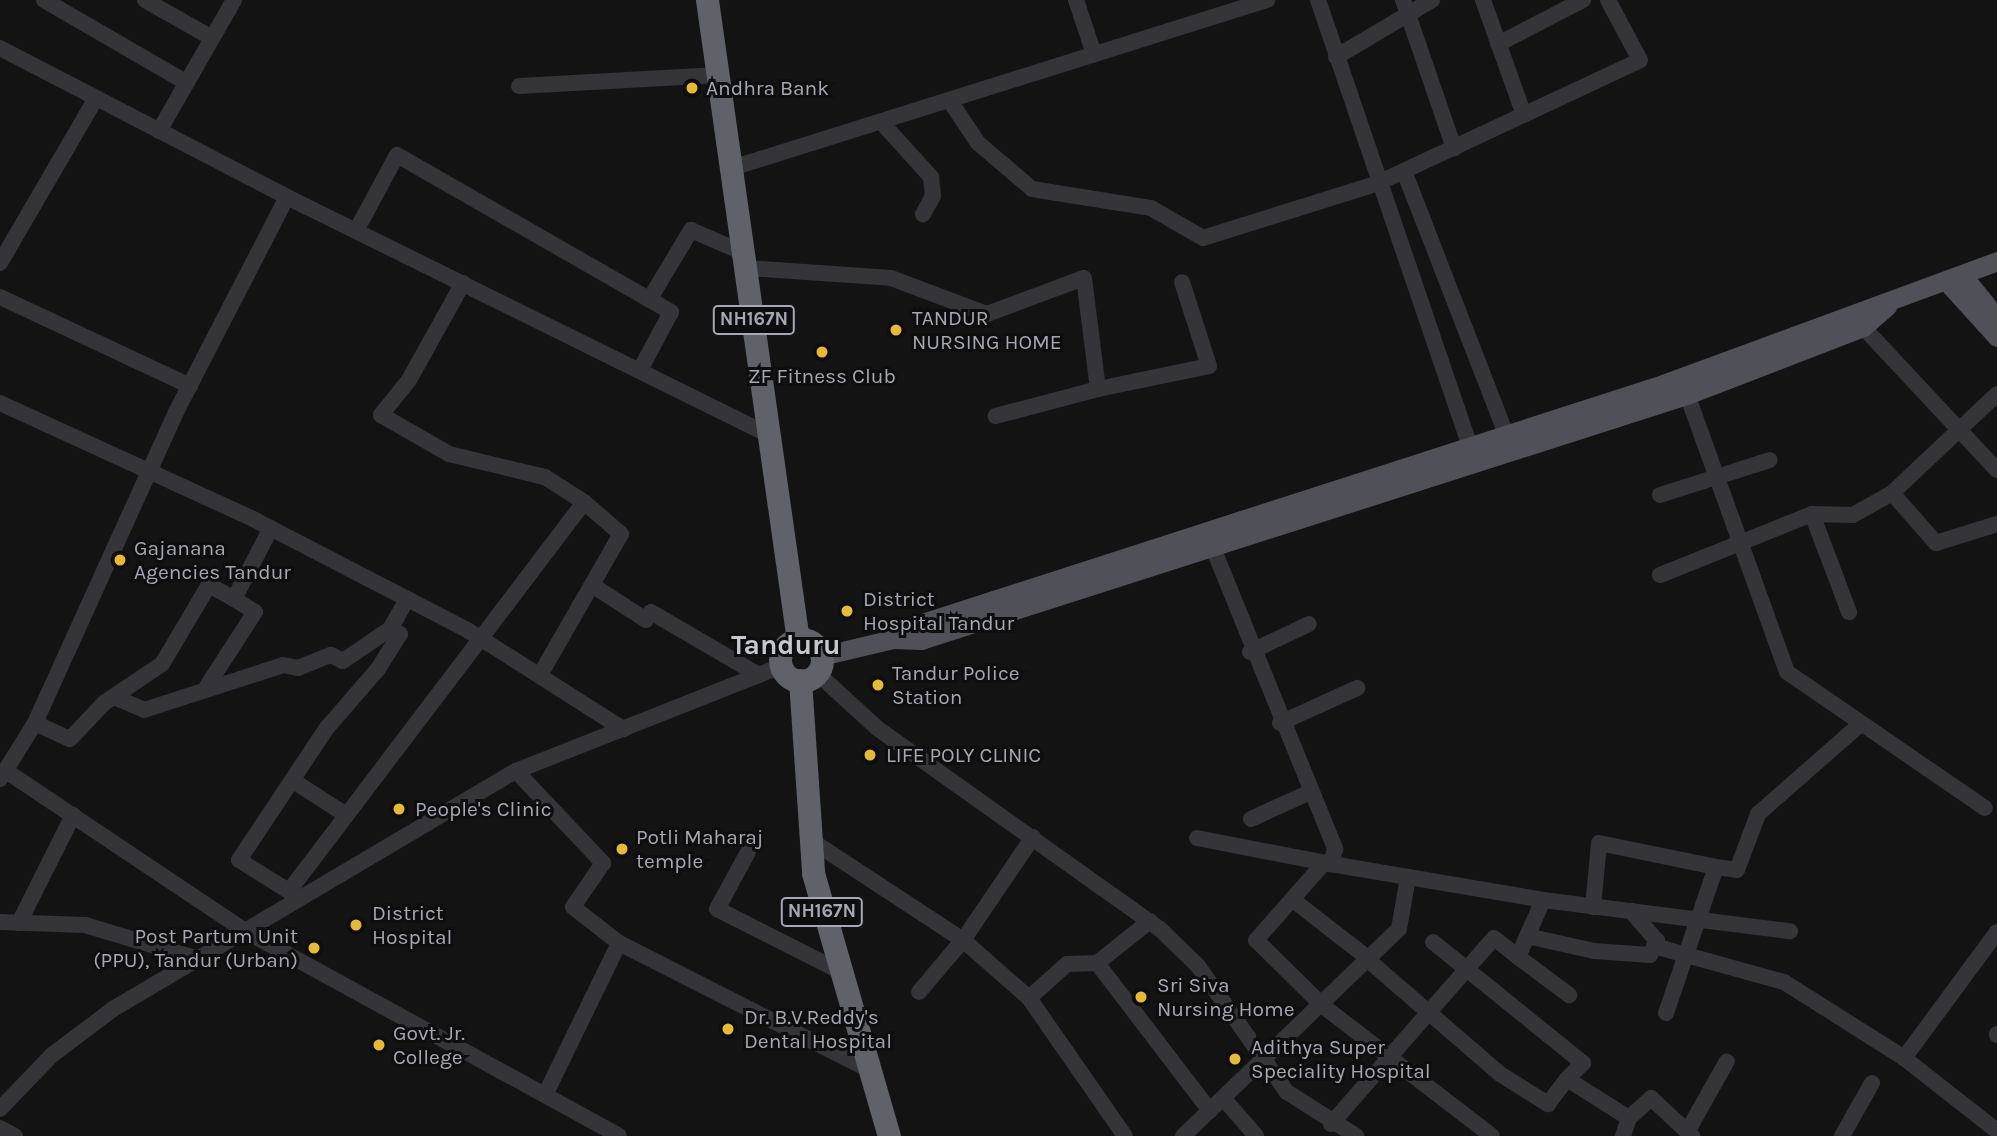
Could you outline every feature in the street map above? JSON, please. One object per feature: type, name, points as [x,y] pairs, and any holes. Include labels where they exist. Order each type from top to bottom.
[{"type":"highway","name":"NH167N","points":[[707,0],[798,640]]},
{"type":"highway","points":[[798,640],[815,644],[813,670],[781,666],[782,651],[798,640]]},
{"type":"highway","name":"NH167N","points":[[813,670],[809,839],[839,971],[889,1136]]},
{"type":"main road","points":[[1472,451],[1505,432],[1684,386],[1855,310],[1887,306],[1997,261]]},
{"type":"main road","points":[[1955,279],[1992,312]]},
{"type":"main road","points":[[1955,279],[1997,337]]},
{"type":"main road","points":[[813,670],[893,639],[916,625],[1208,537],[1863,327],[1887,306]]},
{"type":"street","points":[[44,0],[187,83]]},
{"type":"street","points":[[145,0],[212,38]]},
{"type":"street","points":[[159,131],[235,0]]},
{"type":"street","points":[[1076,0],[1094,54]]},
{"type":"street","points":[[732,168],[883,124],[1267,0]]},
{"type":"street","points":[[1318,0],[1378,183],[1472,451]]},
{"type":"street","points":[[1336,57],[1406,7],[1432,0]]},
{"type":"street","points":[[1483,0],[1524,115]]},
{"type":"street","points":[[1499,44],[1583,0]]},
{"type":"street","points":[[950,102],[978,143],[1032,189],[1151,208],[1203,238],[1378,183],[1640,60],[1608,0]]},
{"type":"street","points":[[1406,7],[1454,148]]},
{"type":"street","points":[[0,48],[287,197],[771,436]]},
{"type":"street","points":[[519,86],[718,75]]},
{"type":"street","points":[[0,263],[96,98]]},
{"type":"street","points":[[883,124],[931,177],[933,196],[923,214]]},
{"type":"street","points":[[356,231],[397,155],[671,312],[640,370]]},
{"type":"street","points":[[1405,171],[1505,432]]},
{"type":"street","points":[[287,197],[190,386],[35,723],[3,775],[73,815],[245,930],[619,1136]]},
{"type":"street","points":[[649,300],[691,230],[745,260],[891,278],[987,314],[1084,278],[1098,389]]},
{"type":"street","points":[[996,416],[1098,389],[1209,366],[1182,282]]},
{"type":"street","points":[[463,283],[409,380],[381,415],[449,454],[545,477],[584,502],[621,534],[541,673]]},
{"type":"street","points":[[0,297],[190,386]]},
{"type":"street","points":[[1863,327],[1997,470]]},
{"type":"street","points":[[1684,386],[1787,672],[1858,726],[1984,808]]},
{"type":"street","points":[[1660,575],[1743,545],[1812,514],[1853,515],[1892,494],[1997,394]]},
{"type":"street","points":[[0,404],[151,475],[271,527],[481,637],[541,673],[623,729]]},
{"type":"street","points":[[1660,495],[1717,473],[1770,460]]},
{"type":"street","points":[[1892,494],[1936,543],[1997,524]]},
{"type":"street","points":[[295,894],[346,816],[584,502]]},
{"type":"street","points":[[1812,514],[1849,612]]},
{"type":"street","points":[[234,599],[271,527]]},
{"type":"street","points":[[1208,537],[1250,652],[1335,849],[1327,863],[1256,940],[1323,1005],[1492,1136]]},
{"type":"street","points":[[592,585],[646,620],[650,612],[759,675]]},
{"type":"street","points":[[35,723],[70,739],[114,697],[162,664],[209,586],[255,612],[207,686]]},
{"type":"street","points":[[114,697],[144,710],[207,686],[331,655],[343,661],[390,629],[407,600]]},
{"type":"street","points":[[1250,652],[1309,624]]},
{"type":"street","points":[[295,894],[239,860],[292,780],[378,669],[400,634],[390,629]]},
{"type":"street","points":[[0,1109],[52,1055],[192,957],[245,930],[295,894],[516,771],[781,666]]},
{"type":"street","points":[[813,670],[877,728],[1150,921],[1198,966],[1263,1063],[1287,1092],[1331,1124],[1356,1136]]},
{"type":"street","points":[[1280,723],[1357,688]]},
{"type":"street","points":[[1593,907],[1599,843],[1737,870],[1758,814],[1858,726]]},
{"type":"street","points":[[516,771],[603,863],[573,906],[619,943],[869,1070]]},
{"type":"street","points":[[292,780],[346,816]]},
{"type":"street","points":[[1251,819],[1310,792]]},
{"type":"street","points":[[19,923],[73,815]]},
{"type":"street","points":[[919,992],[963,940],[1033,837]]},
{"type":"street","points":[[1197,838],[1543,900],[1790,931]]},
{"type":"street","points":[[809,839],[963,940],[1029,998],[1125,1136]]},
{"type":"street","points":[[748,852],[717,909],[839,971]]},
{"type":"street","points":[[1666,1013],[1695,919],[1716,867]]},
{"type":"street","points":[[1183,1136],[1263,1063],[1399,929],[1408,877]]},
{"type":"street","points":[[1293,900],[1368,960],[1500,1074],[1548,1104],[1583,1063],[1433,942]]},
{"type":"street","points":[[1518,957],[1543,900]]},
{"type":"street","points":[[1630,911],[1654,946],[1784,982],[1904,1058],[1997,1131]]},
{"type":"street","points":[[1029,998],[1067,964],[1097,963],[1150,921]]},
{"type":"street","points":[[0,922],[85,925],[192,957]]},
{"type":"street","points":[[1904,1058],[1997,932]]},
{"type":"street","points":[[1527,936],[1594,951],[1650,955],[1654,946]]},
{"type":"street","points":[[1331,1124],[1427,1011],[1494,938],[1569,995]]},
{"type":"street","points":[[544,1095],[619,943]]},
{"type":"street","points":[[1097,963],[1210,1111]]},
{"type":"street","points":[[1623,1136],[1629,1118],[1651,1098],[1690,1134],[1727,1061]]},
{"type":"street","points":[[1567,1079],[1629,1118]]},
{"type":"street","points":[[1842,1136],[1872,1083]]},
{"type":"street","points":[[1224,1099],[1256,1136]]},
{"type":"street","points":[[0,1128],[15,1136]]},
{"type":"place","name":"Andhra Bank","points":[[692,88]]},
{"type":"place","name":"TANDUR NURSING HOME","points":[[896,330]]},
{"type":"place","name":"ZF Fitness Club","points":[[822,352]]},
{"type":"place","name":"Gajanana Agencies Tandur","points":[[120,560]]},
{"type":"place","name":"District Hospital Tandur","points":[[847,611]]},
{"type":"place","name":"Tandur Police Station","points":[[878,685]]},
{"type":"place","name":"LIFE POLY CLINIC","points":[[870,755]]},
{"type":"place","name":"People's Clinic","points":[[399,809]]},
{"type":"place","name":"Potli Maharaj temple","points":[[622,849]]},
{"type":"place","name":"District Hospital","points":[[356,925]]},
{"type":"place","name":"Post Partum Unit (PPU), Tandur (Urban)","points":[[314,948]]},
{"type":"place","name":"Sri Siva Nursing Home","points":[[1141,997]]},
{"type":"place","name":"Dr. B.V.Reddy's Dental Hospital","points":[[728,1029]]},
{"type":"place","name":"Govt. Jr. College","points":[[379,1045]]},
{"type":"place","name":"Adithya Super Speciality Hospital","points":[[1235,1059]]},
{"type":"district","name":"Tanduru","points":[[786,645]]}]
